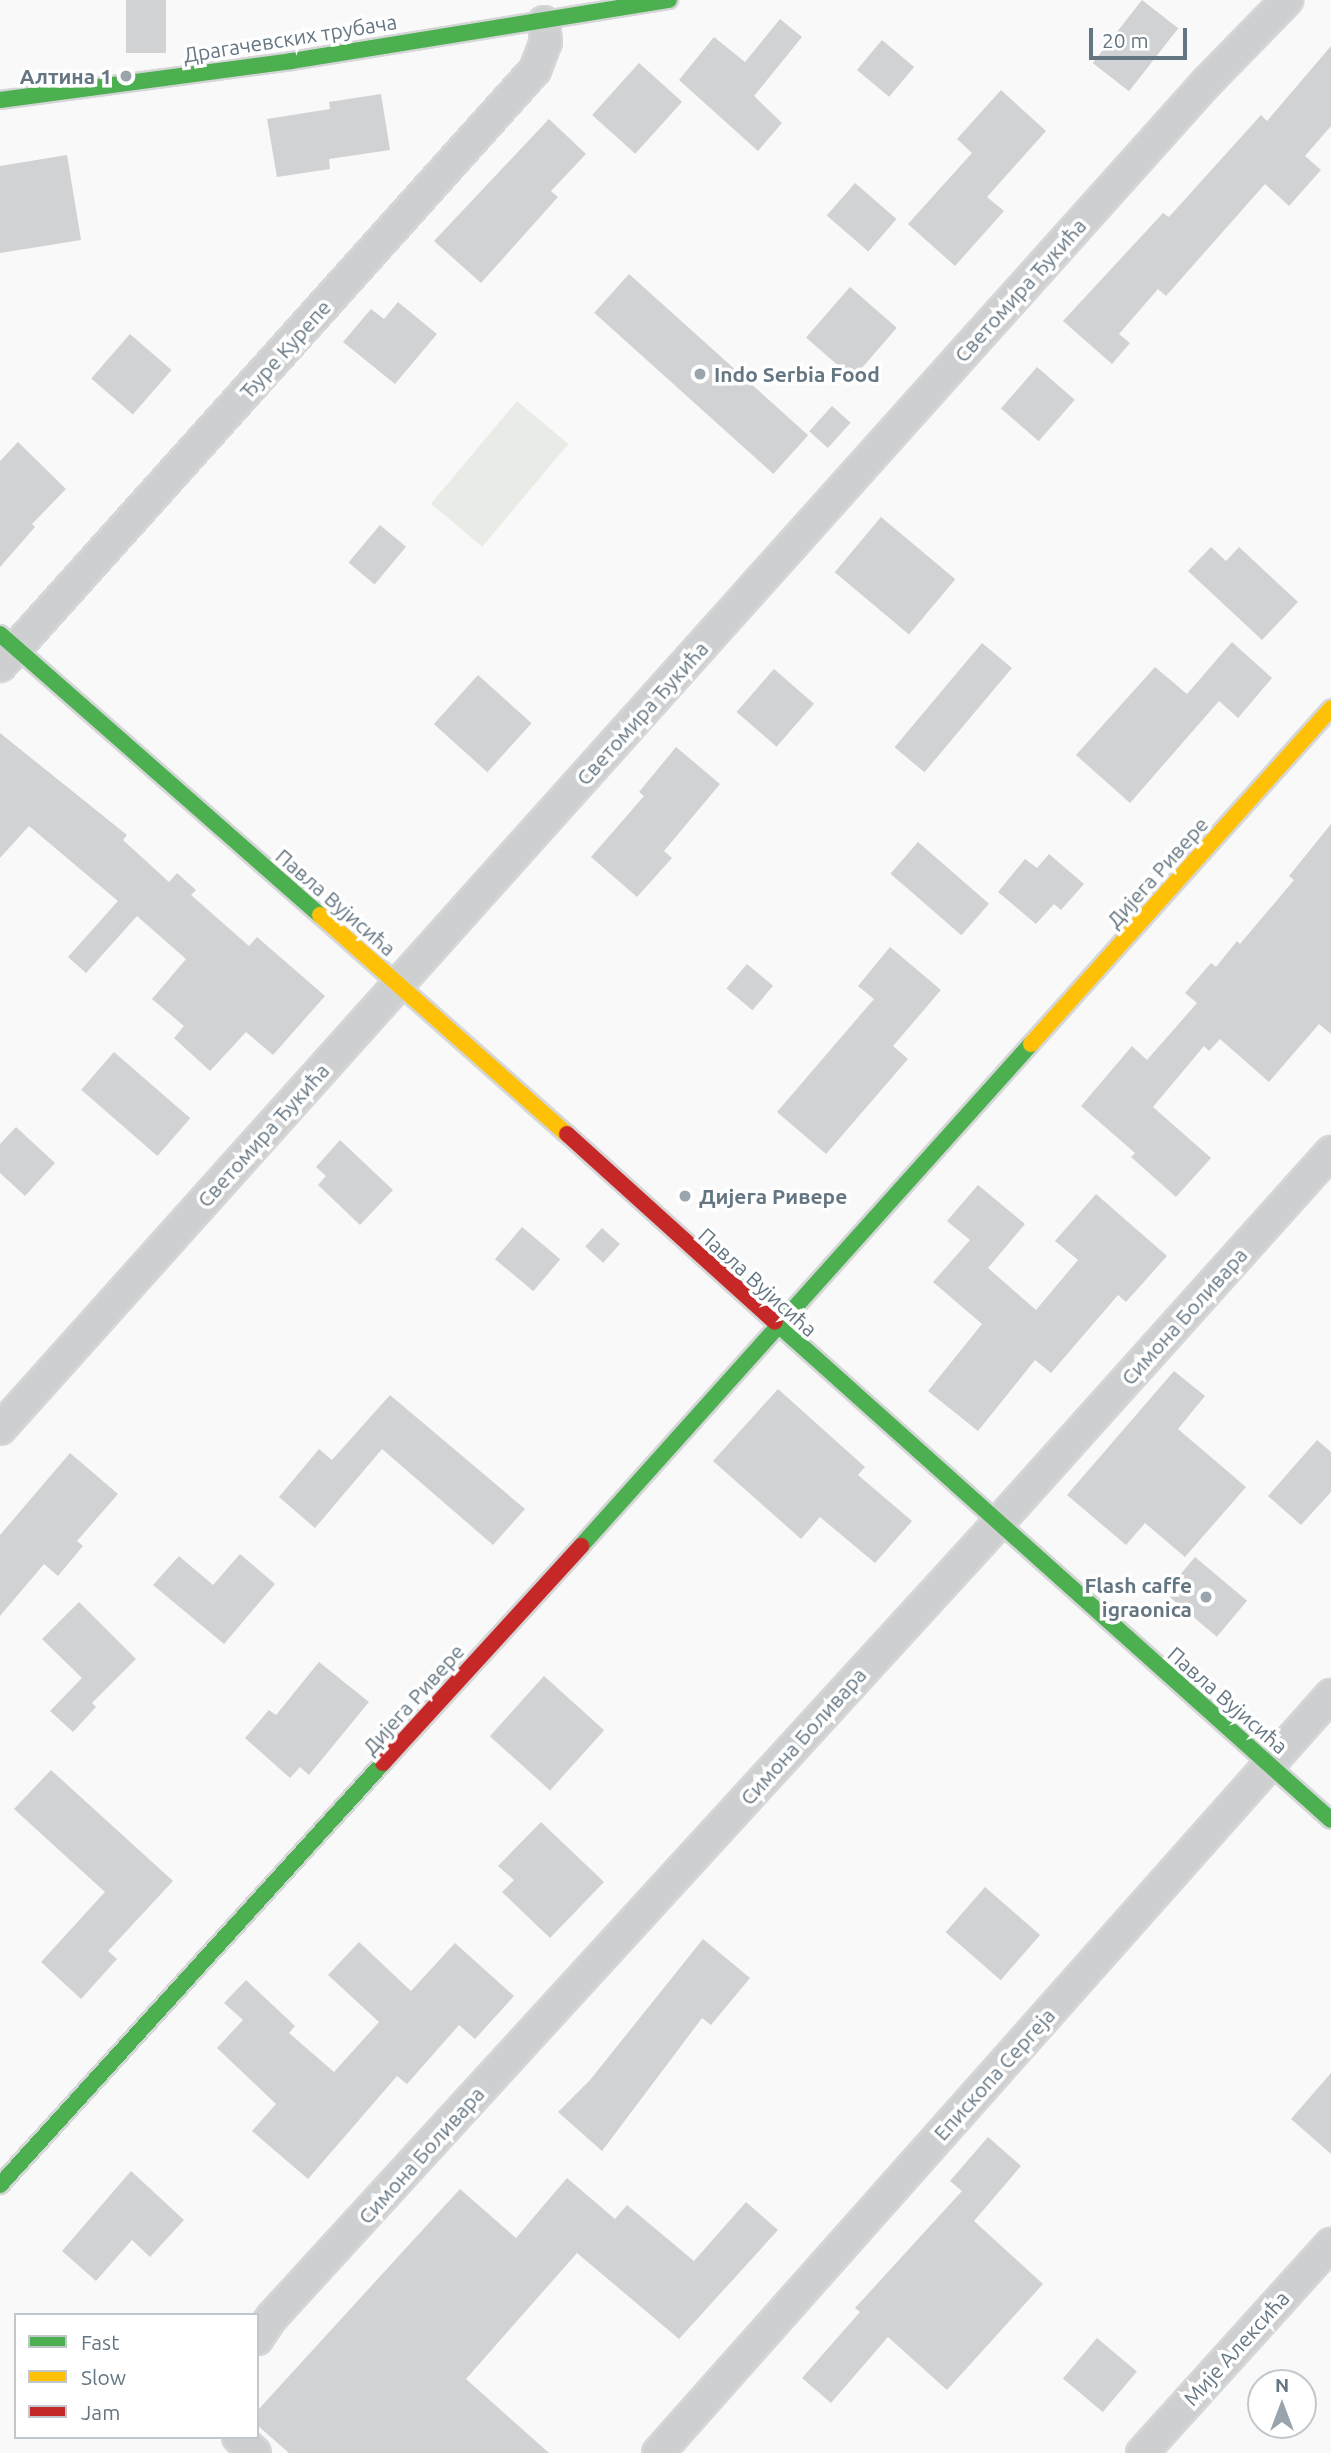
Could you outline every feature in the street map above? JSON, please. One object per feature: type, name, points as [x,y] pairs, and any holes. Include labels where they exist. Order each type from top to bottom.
[{"type":"street","name":"Драгачевских трубача","points":[[0,100],[544,22],[669,0]]},
{"type":"street","name":"Светомира Ђукића","points":[[0,1429],[400,986],[1207,82],[1287,0]]},
{"type":"street","name":"Ђуре Курепе","points":[[5,649],[535,70],[546,42],[544,22]]},
{"type":"street","name":"Павла Вујисића","points":[[5,649],[400,986],[777,1328],[1331,1820]]},
{"type":"street","name":"Дијега Ривере","points":[[0,2185],[777,1328],[1331,708]]},
{"type":"street","name":"Симона Боливара","points":[[265,2328],[997,1524],[1331,1152]]},
{"type":"street","name":"Епископа Сергеја","points":[[658,2453],[1331,1695]]},
{"type":"street","name":"Мије Алексића","points":[[1142,2453],[1331,2244]]},
{"type":"street","points":[[241,2439],[254,2453]]},
{"type":"shaded area","points":[[517,401],[568,444],[482,547],[431,504]]},
{"type":"building","points":[[126,0],[166,0],[166,53],[126,53]]},
{"type":"building","points":[[1142,0],[1178,28],[1129,91],[1093,63]]},
{"type":"building","points":[[780,19],[802,37],[754,96],[782,123],[758,151],[679,80],[714,37],[745,62]]},
{"type":"building","points":[[882,40],[914,67],[889,97],[857,70]]},
{"type":"building","points":[[1331,46],[1331,126],[1305,156],[1321,170],[1289,206],[1265,184],[1166,296],[1158,289],[1119,334],[1130,343],[1112,364],[1063,321],[1163,213],[1169,217],[1261,115],[1267,121]]},
{"type":"building","points":[[639,63],[682,102],[635,154],[592,115]]},
{"type":"building","points":[[1001,90],[1046,131],[987,197],[1004,211],[955,266],[908,224],[972,153],[957,139]]},
{"type":"building","points":[[381,94],[390,150],[329,159],[330,169],[277,177],[267,119],[330,109],[329,102]]},
{"type":"building","points":[[549,119],[586,154],[551,191],[558,197],[481,283],[434,241]]},
{"type":"building","points":[[67,155],[81,240],[0,253],[0,166]]},
{"type":"building","points":[[855,183],[897,219],[868,252],[827,215]]},
{"type":"building","name":"Indo Serbia Food","points":[[629,274],[808,435],[773,474],[594,313]]},
{"type":"building","points":[[850,287],[897,328],[853,378],[806,338]]},
{"type":"building","points":[[398,302],[437,334],[395,384],[343,342],[371,309],[384,319]]},
{"type":"building","points":[[130,334],[172,370],[133,415],[91,379]]},
{"type":"building","points":[[1037,367],[1075,400],[1039,441],[1001,409]]},
{"type":"building","points":[[832,406],[851,423],[828,448],[809,431]]},
{"type":"building","points":[[18,442],[66,489],[32,524],[35,527],[0,567],[0,461]]},
{"type":"building","points":[[881,517],[955,579],[909,635],[835,572]]},
{"type":"building","points":[[380,525],[406,547],[375,584],[349,563]]},
{"type":"building","points":[[1211,547],[1226,561],[1239,547],[1298,602],[1262,640],[1188,571]]},
{"type":"building","points":[[1232,642],[1272,678],[1238,718],[1219,701],[1130,803],[1076,755],[1155,667],[1187,694]]},
{"type":"building","points":[[982,643],[1012,668],[924,772],[895,747]]},
{"type":"building","points":[[774,669],[814,704],[777,747],[737,712]]},
{"type":"building","points":[[478,675],[532,723],[487,772],[434,724]]},
{"type":"building","points":[[0,733],[127,835],[123,840],[169,882],[177,873],[196,890],[191,895],[249,946],[257,937],[325,996],[273,1055],[246,1032],[210,1071],[174,1038],[184,1026],[152,999],[186,959],[137,916],[86,973],[68,957],[118,901],[29,826],[0,858]]},
{"type":"building","points":[[676,747],[720,784],[664,851],[672,858],[637,897],[591,857],[644,796],[639,792]]},
{"type":"building","points":[[1331,824],[1331,1034],[1319,1024],[1269,1082],[1220,1039],[1209,1051],[1204,1046],[1153,1107],[1211,1158],[1176,1197],[1131,1157],[1135,1153],[1081,1106],[1132,1046],[1147,1060],[1197,1003],[1185,993],[1211,963],[1216,967],[1237,941],[1240,944],[1294,880],[1289,876]]},
{"type":"building","points":[[918,842],[989,904],[961,935],[890,874]]},
{"type":"building","points":[[1049,854],[1084,884],[1061,910],[1054,904],[1036,924],[998,892],[1025,859],[1037,868]]},
{"type":"building","points":[[890,947],[941,990],[893,1046],[908,1059],[826,1154],[777,1112],[874,999],[858,986]]},
{"type":"building","points":[[747,964],[773,986],[752,1010],[726,989]]},
{"type":"building","points":[[114,1052],[190,1118],[157,1156],[81,1090]]},
{"type":"building","points":[[16,1127],[55,1163],[25,1196],[0,1173],[0,1144]]},
{"type":"building","points":[[340,1140],[393,1190],[360,1225],[318,1185],[326,1176],[316,1167]]},
{"type":"building","points":[[978,1185],[1025,1224],[988,1268],[1036,1310],[1078,1260],[1055,1241],[1096,1194],[1167,1256],[1126,1302],[1118,1295],[1051,1373],[1035,1360],[978,1431],[928,1391],[982,1324],[933,1282],[970,1240],[947,1221]]},
{"type":"building","points":[[522,1227],[560,1259],[533,1291],[495,1259]]},
{"type":"building","points":[[602,1228],[620,1244],[603,1263],[585,1247]]},
{"type":"building","points":[[1174,1371],[1205,1396],[1178,1429],[1246,1487],[1185,1557],[1145,1523],[1126,1545],[1067,1495]]},
{"type":"building","points":[[778,1389],[865,1467],[858,1475],[912,1521],[875,1563],[820,1517],[801,1539],[713,1461]]},
{"type":"building","points":[[390,1395],[525,1509],[493,1545],[382,1449],[315,1528],[279,1497],[319,1449],[332,1460]]},
{"type":"building","points":[[1317,1440],[1331,1452],[1331,1492],[1301,1525],[1268,1496]]},
{"type":"building","points":[[70,1453],[118,1494],[77,1541],[83,1546],[58,1576],[44,1564],[0,1616],[0,1535]]},
{"type":"building","points":[[240,1554],[275,1584],[224,1644],[153,1585],[179,1556],[213,1585]]},
{"type":"building","name":"Flash caffe igraonica","points":[[1195,1557],[1247,1601],[1217,1637],[1165,1593]]},
{"type":"building","points":[[79,1602],[136,1659],[92,1703],[96,1707],[73,1732],[50,1711],[82,1678],[42,1639]]},
{"type":"building","points":[[319,1662],[369,1702],[309,1775],[300,1767],[290,1778],[245,1738],[269,1710],[276,1715]]},
{"type":"building","points":[[544,1676],[604,1730],[550,1790],[490,1736]]},
{"type":"building","points":[[51,1770],[173,1881],[108,1951],[117,1959],[81,1999],[41,1962],[105,1892],[14,1809]]},
{"type":"building","points":[[541,1822],[604,1882],[550,1938],[502,1892],[514,1880],[498,1866]]},
{"type":"building","points":[[985,1887],[1040,1935],[1001,1980],[946,1932]]},
{"type":"building","points":[[703,1939],[750,1978],[711,2025],[702,2018],[602,2151],[558,2112],[590,2080]]},
{"type":"building","points":[[359,1942],[411,1991],[455,1943],[514,1996],[475,2039],[459,2025],[407,2084],[397,2076],[308,2179],[252,2131],[276,2104],[217,2048],[243,2020],[224,2003],[246,1980],[295,2026],[289,2033],[334,2072],[379,2022],[328,1975]]},
{"type":"building","points":[[1331,2073],[1331,2154],[1291,2119]]},
{"type":"building","points":[[988,2137],[1021,2166],[974,2221],[1043,2284],[947,2390],[888,2337],[831,2403],[802,2378],[860,2312],[855,2308],[962,2191],[950,2181]]},
{"type":"building","points":[[131,2171],[184,2220],[150,2257],[132,2240],[96,2281],[62,2251]]},
{"type":"building","points":[[567,2178],[615,2219],[627,2205],[694,2261],[746,2202],[778,2230],[679,2339],[577,2253],[466,2379],[549,2453],[289,2453],[259,2427],[259,2409],[460,2189],[516,2238]]},
{"type":"building","points":[[1097,2338],[1137,2371],[1103,2412],[1063,2379]]},
{"type":"traffic: fast","points":[[0,100],[291,61],[669,0]]},
{"type":"traffic: fast","points":[[0,634],[320,915]]},
{"type":"traffic: fast","points":[[581,1546],[1031,1044]]},
{"type":"traffic: fast","points":[[775,1322],[1331,1820]]},
{"type":"traffic: fast","points":[[0,2185],[383,1763]]},
{"type":"traffic: slow","points":[[1031,1044],[1331,708]]},
{"type":"traffic: slow","points":[[320,915],[567,1134]]},
{"type":"traffic: jam","points":[[567,1134],[775,1322]]},
{"type":"traffic: jam","points":[[383,1763],[581,1546]]},
{"type":"place","name":"Алтина 1","points":[[126,76]]},
{"type":"place","name":"Indo Serbia Food","points":[[700,374]]},
{"type":"place","name":"Дијега Ривере","points":[[685,1196]]},
{"type":"place","name":"Flash caffe igraonica","points":[[1206,1597]]}]
